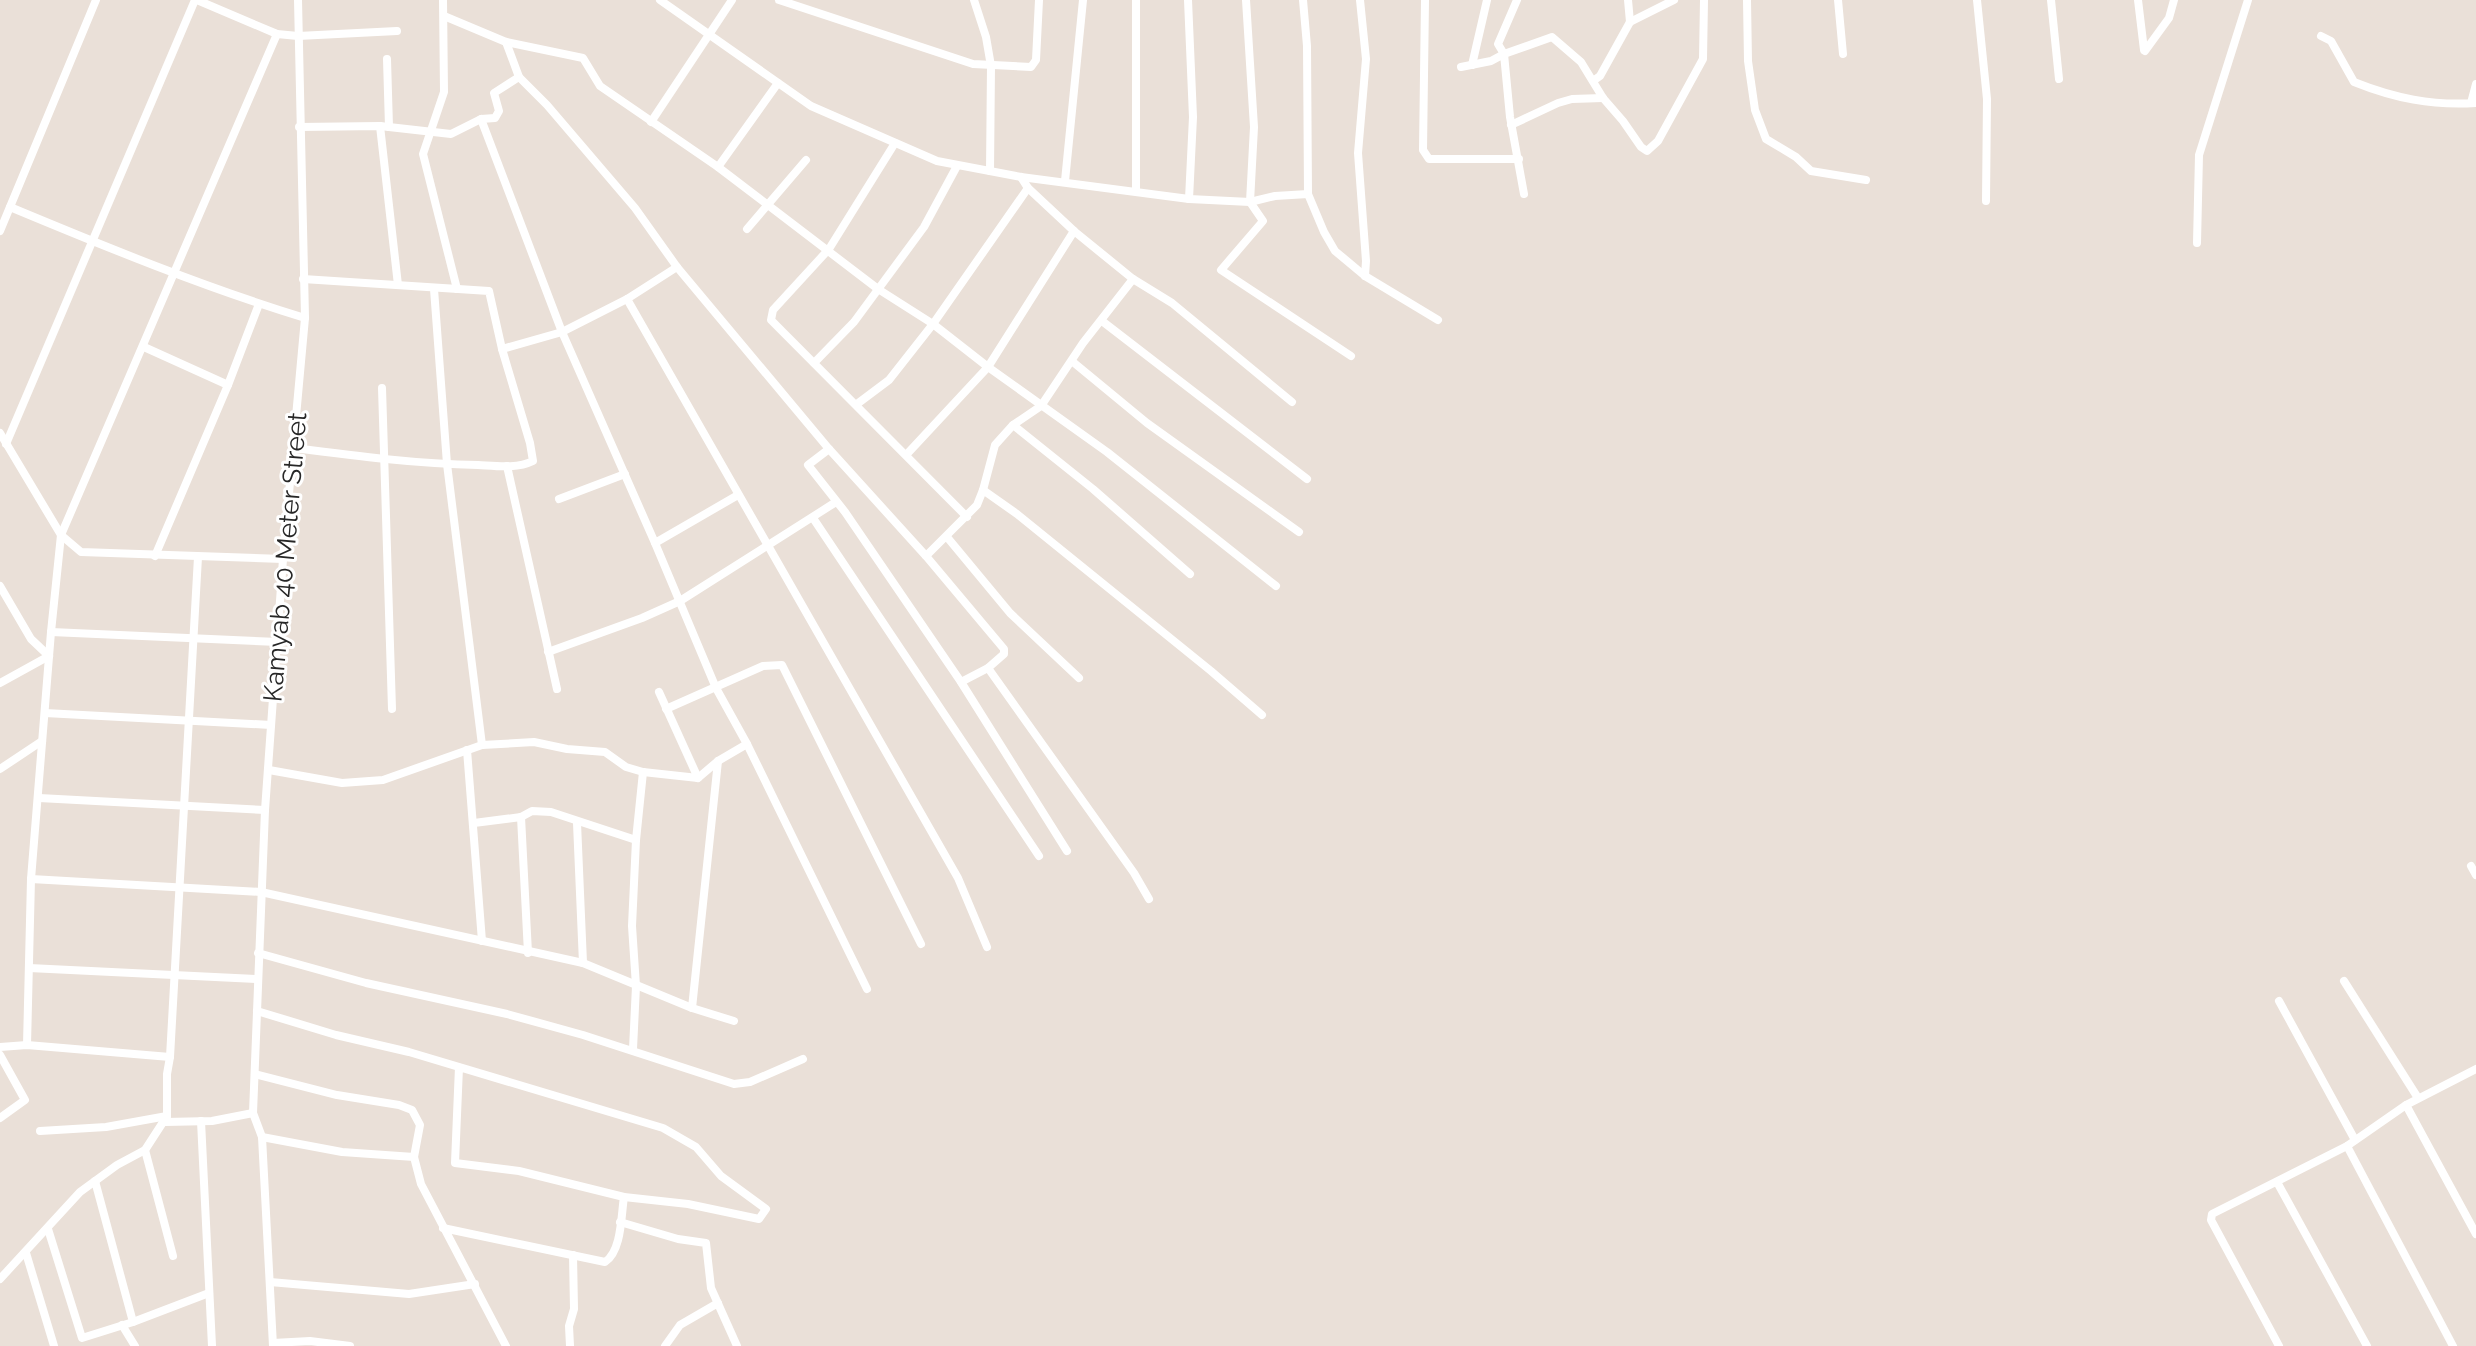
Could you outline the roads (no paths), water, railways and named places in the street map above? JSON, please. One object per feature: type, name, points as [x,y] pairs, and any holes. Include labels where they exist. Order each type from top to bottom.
[{"type":"street","points":[[0,231],[96,0]]},
{"type":"street","points":[[6,444],[196,0],[277,34],[298,36],[397,31]]},
{"type":"street","name":"Kamyab 40 Meter Street","points":[[253,1113],[265,810],[305,318],[298,0]]},
{"type":"street","points":[[443,0],[444,92],[423,154],[457,289]]},
{"type":"street","points":[[660,0],[811,106],[937,161],[1021,177],[1189,199],[1250,202],[1275,196],[1308,194]]},
{"type":"street","points":[[651,122],[732,0]]},
{"type":"street","points":[[779,0],[943,55],[991,66],[1033,65],[1036,60],[1039,0]]},
{"type":"street","points":[[974,0],[991,66],[990,171]]},
{"type":"street","points":[[1065,181],[1083,0]]},
{"type":"street","points":[[1136,0],[1136,190]]},
{"type":"street","points":[[1188,0],[1193,117],[1189,199]]},
{"type":"street","points":[[1246,0],[1254,127],[1250,202],[1263,221],[1221,270],[1351,356]]},
{"type":"street","points":[[1303,0],[1307,46],[1308,194],[1324,232],[1335,251],[1365,276],[1438,320]]},
{"type":"street","points":[[1360,0],[1366,59],[1358,153],[1365,276]]},
{"type":"street","points":[[1425,0],[1423,150],[1429,159],[1519,159]]},
{"type":"street","points":[[1472,65],[1487,0]]},
{"type":"street","points":[[1517,0],[1498,44],[1504,54],[1511,125],[1524,194]]},
{"type":"street","points":[[1593,81],[1600,76],[1630,22],[1628,0]]},
{"type":"street","points":[[1630,22],[1674,0]]},
{"type":"street","points":[[1461,67],[1494,60],[1552,37],[1581,62],[1603,98],[1647,151],[1658,141],[1703,59],[1704,0]]},
{"type":"street","points":[[1747,0],[1748,61],[1755,110],[1766,139],[1796,157],[1811,171],[1866,180]]},
{"type":"street","points":[[1838,0],[1843,54]]},
{"type":"street","points":[[1977,0],[1987,99],[1986,201]]},
{"type":"street","points":[[2051,0],[2059,79]]},
{"type":"street","points":[[2138,0],[2145,51],[2169,18],[2174,0]]},
{"type":"street","points":[[2197,243],[2199,155],[2248,0]]},
{"type":"street","points":[[444,16],[506,42],[583,58],[600,86],[718,167],[878,289],[933,324],[1107,452],[1276,586]]},
{"type":"street","points":[[27,1045],[31,879],[61,535],[277,34]]},
{"type":"street","points":[[2321,36],[2331,41],[2354,82],[2407,100],[2474,103],[2476,84]]},
{"type":"street","points":[[506,42],[519,77],[547,105],[635,208],[677,267],[829,449],[926,556],[1004,649],[1004,654],[988,668],[961,682]]},
{"type":"street","points":[[387,59],[385,126],[398,285]]},
{"type":"street","points":[[299,127],[385,126],[451,134],[481,119],[495,118],[499,111],[494,93],[519,77]]},
{"type":"street","points":[[718,167],[778,83]]},
{"type":"street","points":[[1511,125],[1558,103],[1572,99],[1603,98]]},
{"type":"street","points":[[481,119],[562,332],[716,688],[747,744],[867,989]]},
{"type":"street","points":[[895,143],[829,249],[773,310],[771,320],[967,517]]},
{"type":"street","points":[[747,229],[806,160]]},
{"type":"street","points":[[814,363],[854,322],[924,227],[957,166]]},
{"type":"street","points":[[1021,177],[1028,188],[1074,231],[1133,279],[1172,303],[1292,402]]},
{"type":"street","points":[[857,404],[889,380],[933,324],[1028,188]]},
{"type":"street","points":[[10,207],[259,304],[305,318]]},
{"type":"street","points":[[907,454],[988,367],[1074,231]]},
{"type":"street","points":[[502,349],[562,332],[627,299],[677,267]]},
{"type":"street","points":[[295,448],[447,464],[507,466],[525,465],[533,461],[489,291],[303,279]]},
{"type":"street","points":[[926,556],[977,505],[995,445],[1013,425],[1041,406],[1083,343],[1133,279]]},
{"type":"street","points":[[434,289],[447,464],[482,745]]},
{"type":"street","points":[[627,299],[958,878],[987,947]]},
{"type":"street","points":[[155,556],[259,304]]},
{"type":"street","points":[[1102,321],[1307,479]]},
{"type":"street","points":[[144,347],[228,385]]},
{"type":"street","points":[[1073,362],[1147,423],[1299,532]]},
{"type":"street","points":[[382,388],[392,709]]},
{"type":"street","points":[[1013,425],[1093,489],[1190,574]]},
{"type":"street","points":[[0,433],[61,535],[81,552],[283,559]]},
{"type":"street","points":[[829,449],[808,465],[845,512],[961,682],[1067,851]]},
{"type":"street","points":[[507,466],[557,689]]},
{"type":"street","points":[[559,499],[625,474]]},
{"type":"street","points":[[983,490],[1017,514],[1262,715]]},
{"type":"street","points":[[655,543],[738,495]]},
{"type":"street","points":[[548,652],[680,601],[836,502]]},
{"type":"street","points":[[813,518],[1039,856]]},
{"type":"street","points":[[947,537],[1010,613],[1079,678]]},
{"type":"street","points":[[0,1279],[80,1192],[117,1165],[145,1150],[166,1119],[198,557]]},
{"type":"street","points":[[0,586],[31,639],[49,656]]},
{"type":"street","points":[[51,632],[278,642]]},
{"type":"street","points":[[0,683],[49,656]]},
{"type":"street","points":[[666,709],[763,666],[782,665],[921,944]]},
{"type":"street","points":[[988,668],[1134,873],[1149,899]]},
{"type":"street","points":[[659,692],[698,778]]},
{"type":"street","points":[[45,713],[271,725]]},
{"type":"street","points":[[0,769],[42,741]]},
{"type":"street","points":[[269,770],[342,783],[383,780],[482,745],[534,742],[605,752],[626,767],[643,772],[698,778],[718,761],[747,744]]},
{"type":"street","points":[[467,750],[482,941]]},
{"type":"street","points":[[692,1008],[718,761]]},
{"type":"street","points":[[633,1049],[636,986],[632,926],[643,772]]},
{"type":"street","points":[[39,798],[265,810]]},
{"type":"street","points":[[474,823],[521,817],[532,811],[551,812],[636,840]]},
{"type":"street","points":[[521,817],[528,953]]},
{"type":"street","points":[[577,823],[583,963]]},
{"type":"street","points":[[2471,866],[2476,875]]},
{"type":"street","points":[[31,879],[261,892],[583,963],[692,1008],[734,1021]]},
{"type":"street","points":[[258,953],[366,983],[507,1014],[633,1049],[734,1084],[750,1082],[803,1059]]},
{"type":"street","points":[[29,968],[258,979]]},
{"type":"street","points":[[2344,981],[2418,1098]]},
{"type":"street","points":[[2279,1001],[2453,1346]]},
{"type":"street","points":[[257,1011],[459,1067],[663,1128],[696,1147],[721,1176],[766,1209],[759,1219],[688,1204],[624,1197],[519,1171],[455,1163],[459,1067]]},
{"type":"street","points":[[0,1047],[27,1045],[170,1057]]},
{"type":"street","points":[[0,1055],[25,1100],[0,1118]]},
{"type":"street","points":[[2279,1346],[2211,1220],[2212,1214],[2351,1143],[2406,1105],[2476,1069]]},
{"type":"street","points":[[255,1074],[412,1110],[420,1125],[414,1157],[421,1184],[506,1346]]},
{"type":"street","points":[[2406,1105],[2476,1234]]},
{"type":"street","points":[[40,1131],[166,1119],[201,1121],[253,1113],[262,1137],[273,1344],[310,1341],[350,1346]]},
{"type":"street","points":[[201,1121],[212,1346]]},
{"type":"street","points":[[262,1137],[342,1152],[414,1157]]},
{"type":"street","points":[[145,1150],[173,1256]]},
{"type":"street","points":[[95,1181],[133,1322]]},
{"type":"street","points":[[2277,1182],[2367,1346]]},
{"type":"street","points":[[443,1228],[605,1262],[612,1257],[624,1197]]},
{"type":"street","points":[[620,1222],[678,1239],[706,1243],[711,1288],[737,1346]]},
{"type":"street","points":[[48,1229],[82,1338],[209,1293]]},
{"type":"street","points":[[26,1253],[54,1346]]},
{"type":"street","points":[[570,1346],[569,1326],[574,1309],[573,1255]]},
{"type":"street","points":[[270,1282],[409,1294],[475,1284]]},
{"type":"street","points":[[665,1346],[680,1325],[718,1303]]},
{"type":"street","points":[[122,1325],[135,1346]]}]
